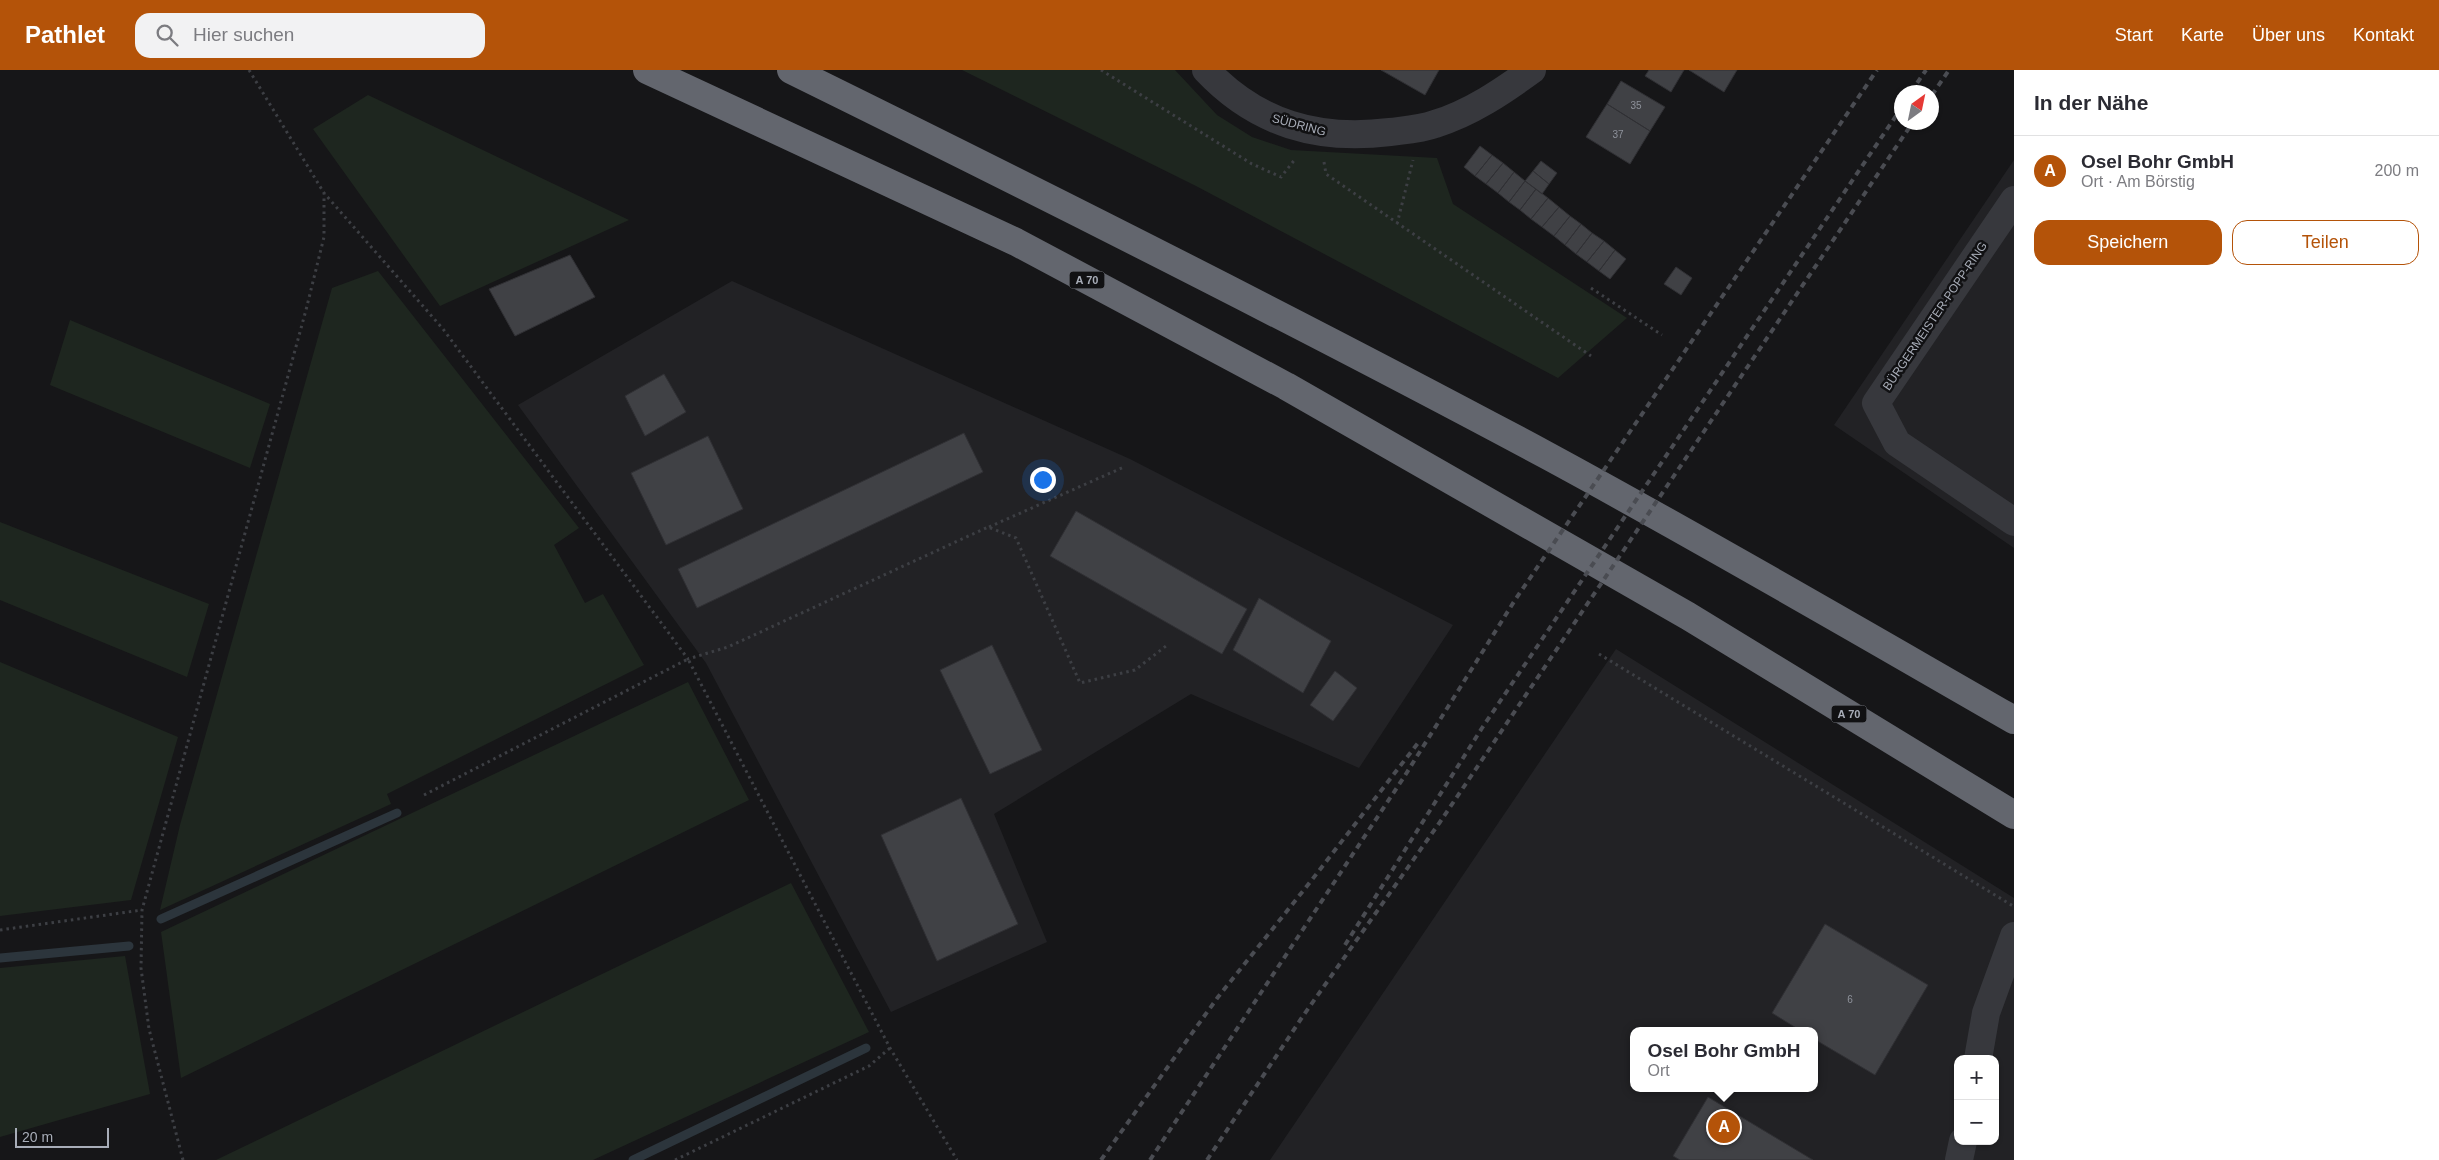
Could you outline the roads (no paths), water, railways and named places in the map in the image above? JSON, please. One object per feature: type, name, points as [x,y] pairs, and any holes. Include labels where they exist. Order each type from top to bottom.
[{"type":"highway","name":"A 70","points":[[647,70],[1016,242],[1286,386],[1688,616],[2012,814]]},
{"type":"highway","points":[[791,70],[1041,193],[1318,335],[1548,456],[1732,558],[2014,720]]},
{"type":"street","name":"SÜDRING","points":[[1206,70],[1234,96],[1259,113],[1285,124],[1317,132],[1372,134],[1429,126],[1469,110],[1504,90],[1532,70]]},
{"type":"street","name":"BÜRGERMEISTER-POPP-RING","points":[[2014,200],[1876,403],[1898,443],[2014,522]]},
{"type":"street","points":[[1979,1055],[1986,1013],[2014,936]]},
{"type":"street","points":[[1959,1160],[1962,1145]]},
{"type":"waterway","points":[[161,919],[397,813]]},
{"type":"waterway","points":[[0,958],[129,946]]},
{"type":"waterway","points":[[633,1160],[866,1048]]},
{"type":"railway","points":[[1150,1160],[1404,777],[1515,600],[1877,70]]},
{"type":"railway","points":[[1916,85],[1926,70]]},
{"type":"railway","points":[[1939,85],[1949,70]]},
{"type":"railway","points":[[1345,945],[1482,728],[1894,119]]},
{"type":"railway","points":[[1207,1160],[1303,1016],[1440,822],[1908,130]]},
{"type":"railway","points":[[1101,1160],[1218,997],[1418,743]]},
{"type":"place","name":"Osel Bohr GmbH","points":[[1724,1127]]}]
